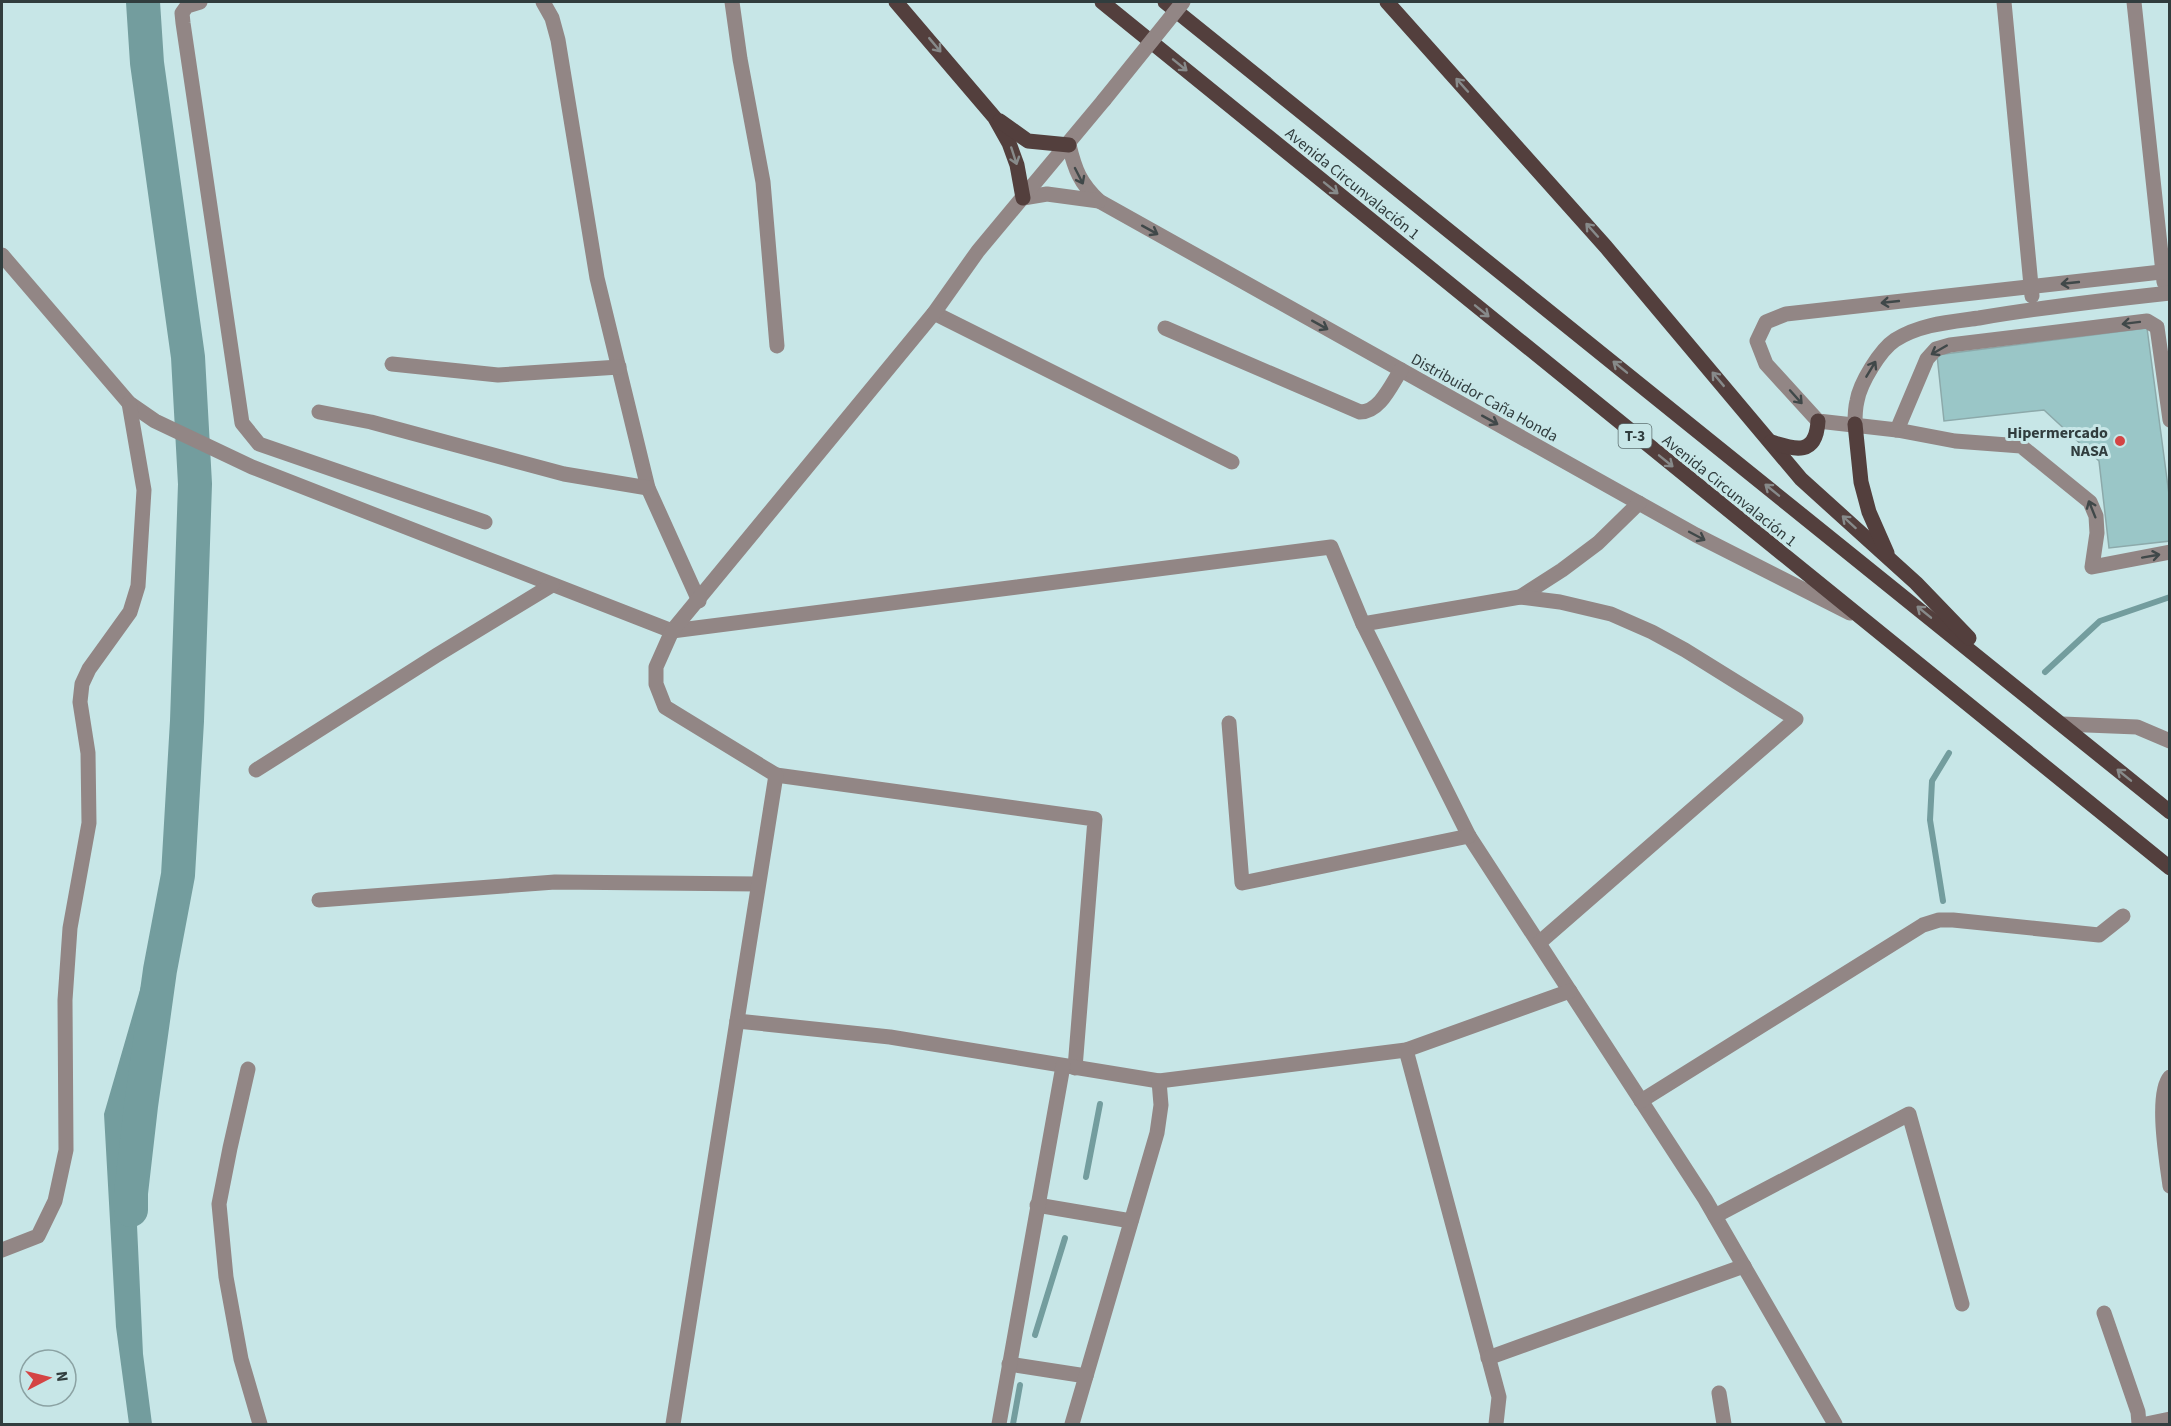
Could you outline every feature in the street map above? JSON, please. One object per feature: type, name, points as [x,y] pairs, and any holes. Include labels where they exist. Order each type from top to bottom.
[{"type":"main road","points":[[896,2],[995,118],[1009,143],[1017,165],[1023,198]]},
{"type":"main road","name":"Avenida Circunvalación 1","points":[[1102,2],[2169,868]]},
{"type":"main road","name":"Avenida Circunvalación 1","points":[[1166,2],[2010,681],[2169,812]]},
{"type":"main road","points":[[1388,2],[1606,247],[1801,479],[1916,583],[2010,681]]},
{"type":"main road","points":[[995,118],[1028,141],[1069,145]]},
{"type":"main road","points":[[1771,442],[1795,450],[1804,448],[1813,443],[1818,434],[1818,421]]},
{"type":"main road","points":[[1855,424],[1861,482],[1869,512],[1890,559]]},
{"type":"street","points":[[200,2],[187,6],[182,13],[242,423],[259,444],[485,522]]},
{"type":"street","points":[[543,2],[552,18],[558,40],[597,278],[648,488],[699,601]]},
{"type":"street","points":[[732,2],[763,182],[777,346]]},
{"type":"street","points":[[999,1425],[1037,1204],[1069,1067],[1095,819],[776,775],[665,707],[656,684],[656,667],[672,631],[934,313],[978,251],[1069,145],[1183,2]]},
{"type":"street","points":[[2004,2],[2034,308]]},
{"type":"street","points":[[1855,424],[1857,399],[1868,374],[1879,356],[1893,341],[1911,332],[1928,326],[2034,308],[2168,293],[2134,2]]},
{"type":"street","name":"Distribuidor Caña Honda","points":[[1069,145],[1074,166],[1085,187],[1099,201],[1696,535],[1858,617]]},
{"type":"street","name":"Distribuidor Caña Honda","points":[[1023,198],[1047,194],[1099,201]]},
{"type":"street","points":[[2,255],[129,404],[155,422],[252,466],[672,631],[1330,547],[1363,624],[1469,836],[1540,942],[1715,1216],[1835,1425]]},
{"type":"street","points":[[2166,272],[1786,314],[1766,322],[1757,341],[1766,364],[1818,421],[1897,430],[1955,441],[2021,447],[2090,502],[2096,516],[2097,533],[2091,567],[2169,552]]},
{"type":"street","points":[[934,313],[1232,462]]},
{"type":"street","points":[[1897,430],[1927,359],[1936,349],[1950,345],[2147,321],[2157,327],[2169,420]]},
{"type":"street","points":[[1165,328],[1360,412],[1375,408],[1401,370]]},
{"type":"street","points":[[392,364],[498,375],[618,367]]},
{"type":"street","points":[[2,1250],[38,1236],[55,1201],[66,1150],[65,1000],[70,928],[88,823],[88,753],[80,702],[82,684],[89,669],[130,612],[138,586],[144,490],[129,404]]},
{"type":"street","points":[[319,412],[371,422],[564,474],[648,488]]},
{"type":"street","points":[[1520,597],[1598,543],[1639,503]]},
{"type":"street","points":[[256,770],[552,585]]},
{"type":"street","points":[[1363,624],[1520,597],[1560,602],[1611,614],[1652,632],[1796,719],[1540,942]]},
{"type":"street","points":[[1229,723],[1242,883],[1469,836]]},
{"type":"street","points":[[2062,724],[2137,727],[2169,741]]},
{"type":"street","points":[[673,1425],[776,775]]},
{"type":"street","points":[[319,900],[555,882],[758,884]]},
{"type":"street","points":[[1641,1101],[1923,925],[1939,920],[1953,920],[2099,935],[2123,916]]},
{"type":"street","points":[[736,1021],[890,1037],[1159,1082],[1406,1050],[1570,991]]},
{"type":"street","points":[[1406,1050],[1499,1397],[1496,1425]]},
{"type":"street","points":[[248,1070],[219,1204],[226,1277],[241,1359],[260,1425]]},
{"type":"street","points":[[2169,1077],[2164,1083],[2162,1127],[2169,1186]]},
{"type":"street","points":[[1072,1425],[1157,1132],[1161,1105],[1159,1082]]},
{"type":"street","points":[[1715,1216],[1909,1114],[1962,1304]]},
{"type":"street","points":[[1037,1204],[1131,1221]]},
{"type":"street","points":[[1488,1358],[1744,1266]]},
{"type":"street","points":[[2104,1313],[2138,1412],[2139,1425]]},
{"type":"street","points":[[1010,1364],[1086,1376]]},
{"type":"street","points":[[1719,1393],[1724,1425]]},
{"type":"street","points":[[2146,1425],[2169,1419]]},
{"type":"water","points":[[160,921],[132,1118],[143,1354],[152,1424],[129,1424],[116,1327],[104,1114]]},
{"type":"building","name":"Hipermercado NASA","points":[[2147,328],[2170,502],[2170,541],[2109,548],[2099,461],[2044,410],[1944,421],[1937,355]]},
{"type":"waterway","points":[[131,1210],[141,1106],[160,970],[178,875],[187,721],[195,484],[188,357],[147,63],[143,2]]},
{"type":"waterway","points":[[2045,672],[2100,621],[2170,597]]},
{"type":"waterway","points":[[1943,901],[1930,820],[1932,781],[1949,753]]},
{"type":"waterway","points":[[1086,1177],[1100,1104]]},
{"type":"waterway","points":[[1035,1335],[1065,1238]]},
{"type":"waterway","points":[[1013,1424],[1020,1385]]},
{"type":"place","name":"Hipermercado NASA","points":[[2120,441]]}]
